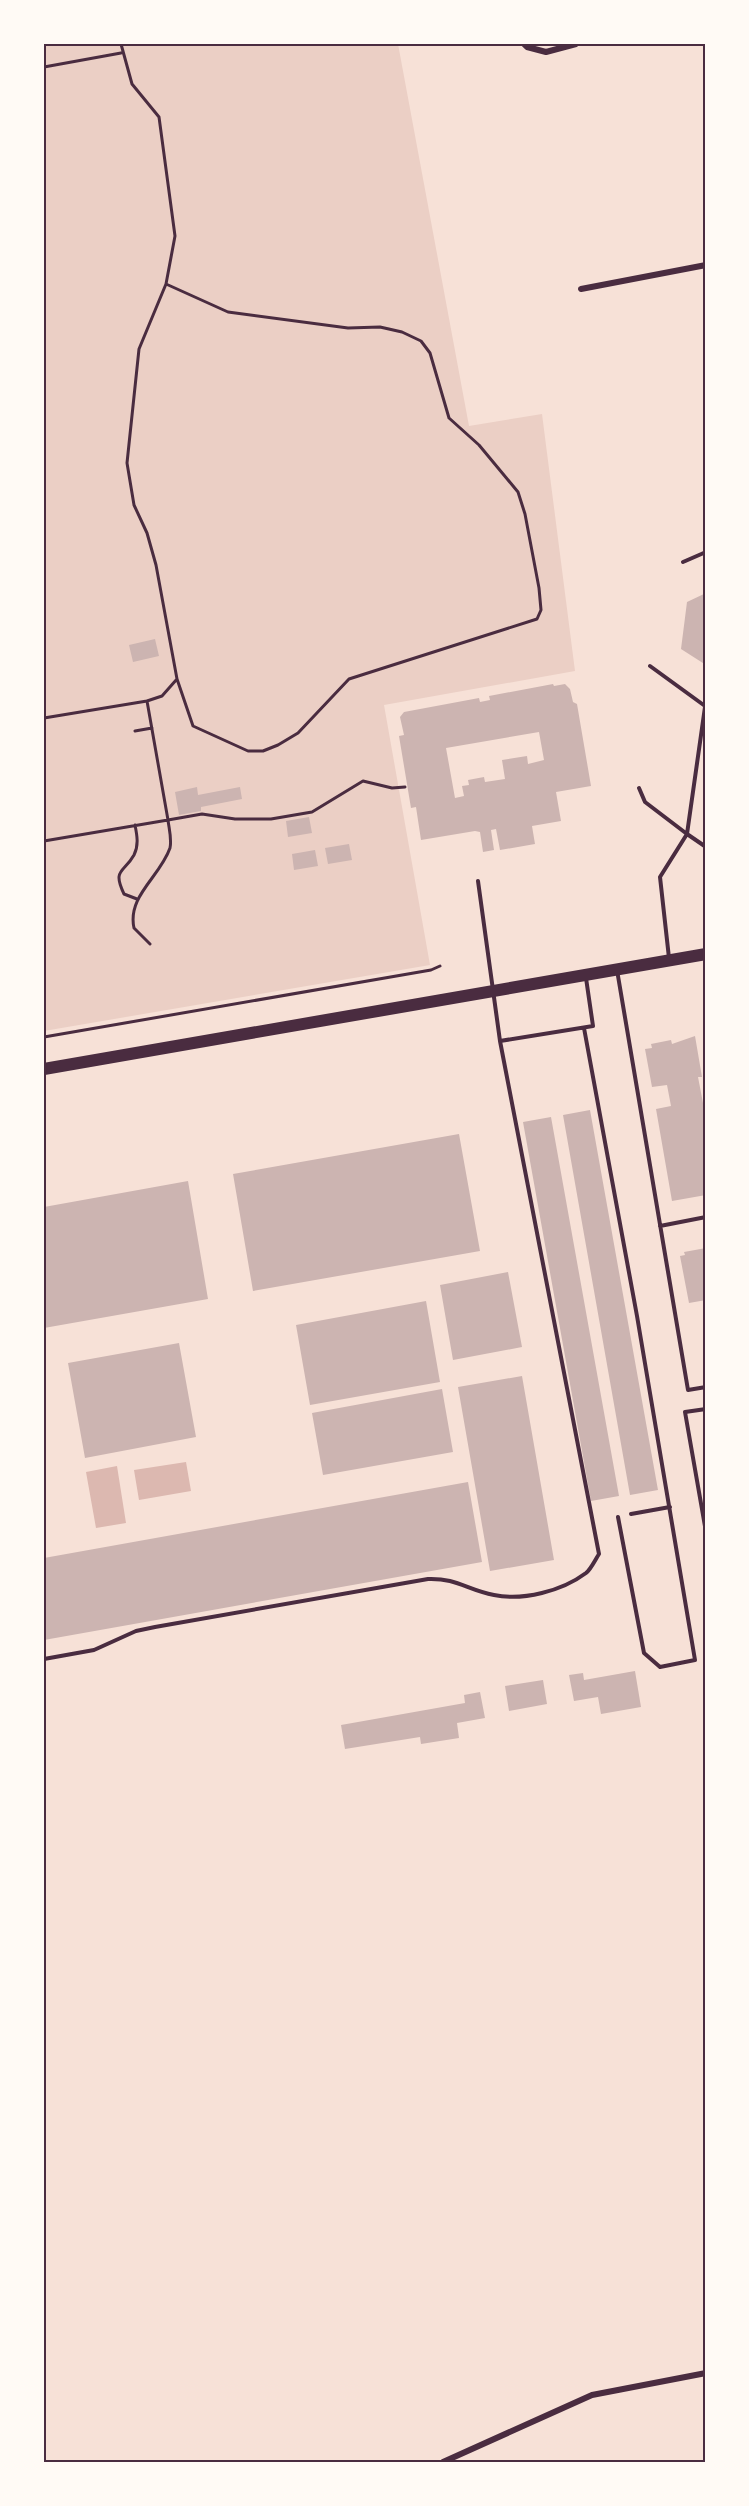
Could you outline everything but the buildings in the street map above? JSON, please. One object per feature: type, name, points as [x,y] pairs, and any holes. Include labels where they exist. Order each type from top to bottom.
[{"type":"main road","points":[[44,1069],[705,954]]},
{"type":"street","points":[[525,45],[546,52],[576,44]]},
{"type":"street","points":[[581,289],[705,265]]},
{"type":"street","points":[[443,2463],[592,2395],[705,2373]]},
{"type":"lane","points":[[683,562],[705,552]]},
{"type":"lane","points":[[651,666],[705,707],[687,834],[660,877],[669,960]]},
{"type":"lane","points":[[639,788],[645,802],[650,807],[705,847]]},
{"type":"lane","points":[[44,1659],[94,1650],[136,1631],[155,1627],[428,1579],[448,1578],[495,1596],[526,1596],[557,1589],[587,1572],[599,1554],[491,992],[478,881]]},
{"type":"lane","points":[[617,969],[688,1390],[705,1387]]},
{"type":"lane","points":[[500,1041],[593,1026],[586,975]]},
{"type":"lane","points":[[584,1028],[670,1507],[695,1660],[660,1667],[644,1653],[618,1517]]},
{"type":"lane","points":[[660,1226],[705,1217]]},
{"type":"lane","points":[[705,1409],[685,1412],[705,1532]]},
{"type":"lane","points":[[632,1514],[670,1507]]},
{"type":"path","points":[[121,44],[132,84],[159,117],[175,236],[166,284],[139,349],[127,463],[134,505],[147,533],[156,565],[177,679],[193,726],[248,751],[263,751],[298,733],[349,679],[537,619],[541,610],[535,563],[518,492],[479,445],[449,418],[430,353],[421,341],[402,332],[380,327],[348,328],[228,312],[166,284]]},
{"type":"path","points":[[44,67],[122,53]]},
{"type":"path","points":[[44,718],[162,696],[171,689],[177,679]]},
{"type":"path","points":[[147,700],[168,820],[170,848],[156,874],[133,907],[134,928],[150,944]]},
{"type":"path","points":[[135,731],[152,728]]},
{"type":"path","points":[[44,840],[202,814],[235,819],[271,819],[312,812],[363,781],[392,788],[405,787]]},
{"type":"path","points":[[135,825],[137,847],[133,857],[120,871],[118,878],[124,894],[137,899]]},
{"type":"path","points":[[44,1037],[431,970],[440,966]]},
{"type":"shaded area","points":[[44,44],[398,44],[469,426],[542,414],[575,671],[384,705],[430,965],[44,1031]]},
{"type":"shaded area","points":[[186,1462],[191,1491],[139,1500],[134,1470]]},
{"type":"shaded area","points":[[117,1466],[126,1523],[96,1528],[86,1472]]}]
